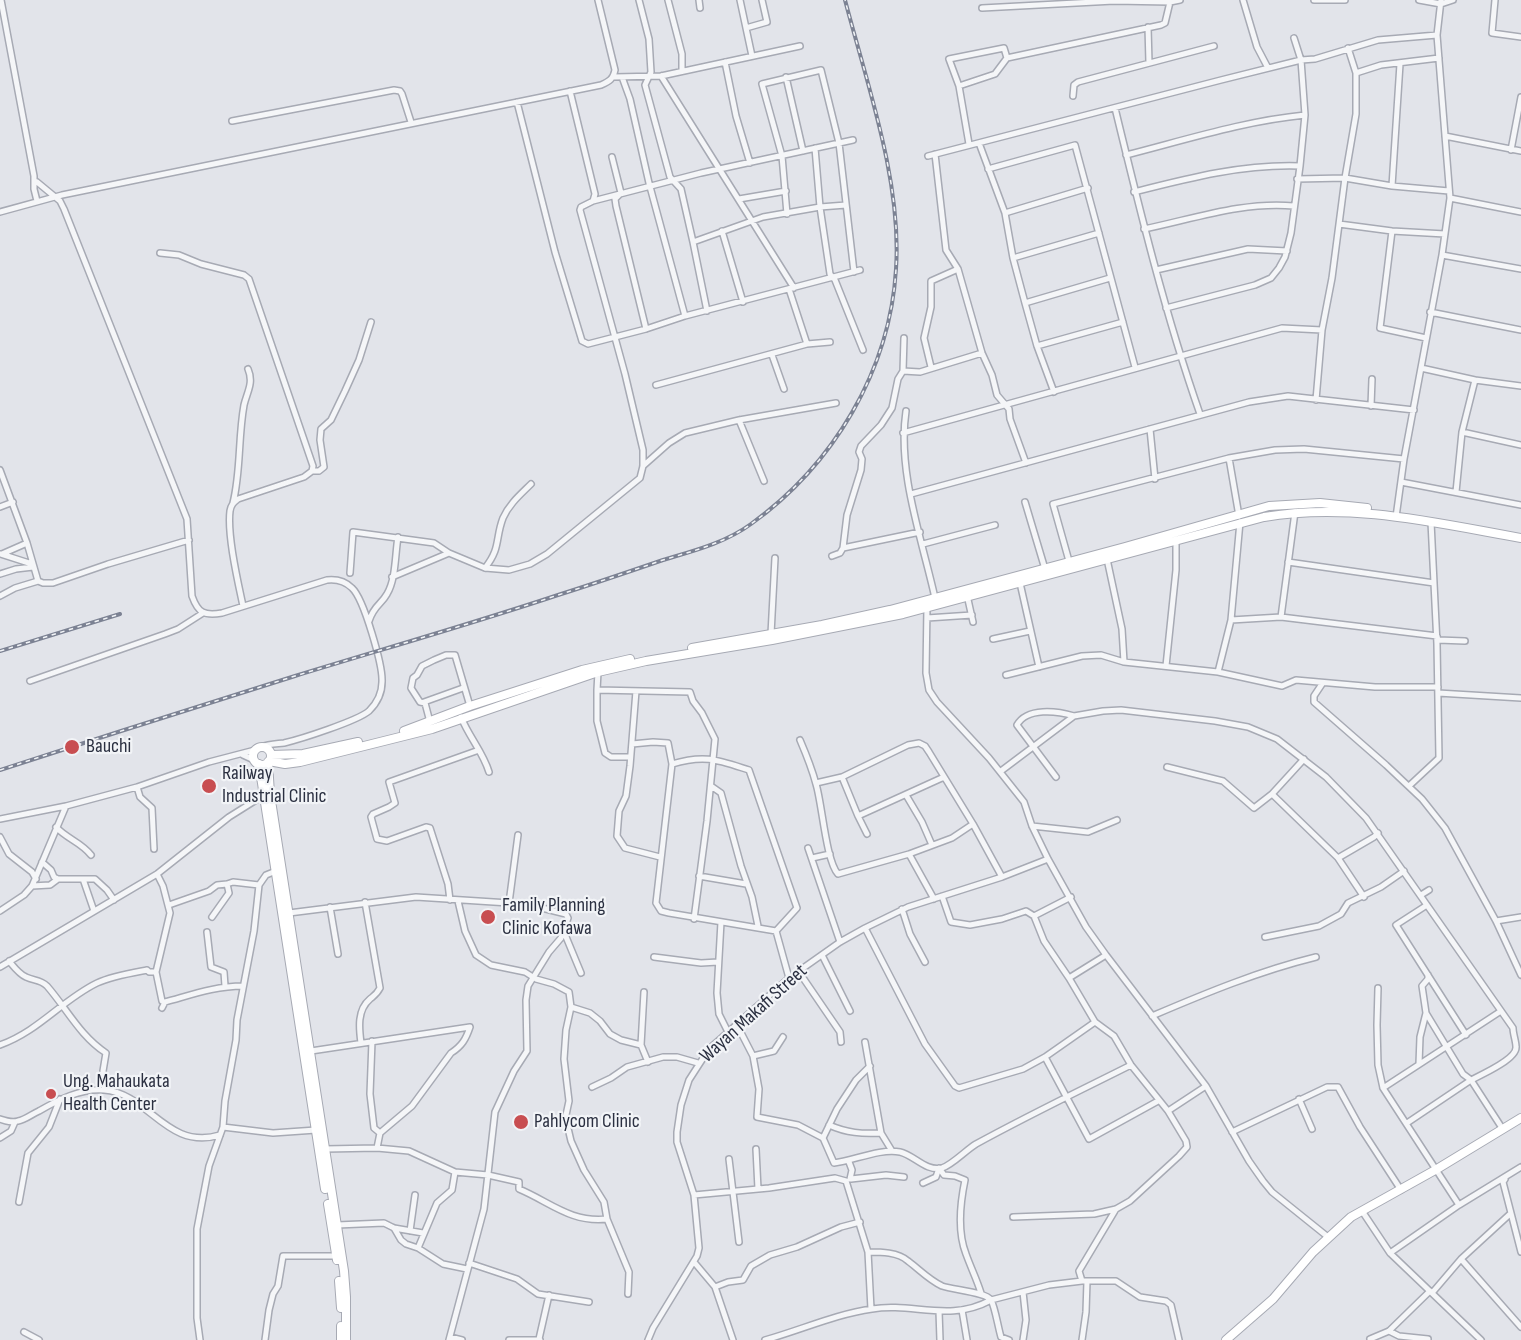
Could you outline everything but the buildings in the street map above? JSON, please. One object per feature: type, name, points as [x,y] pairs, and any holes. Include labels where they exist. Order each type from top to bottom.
[{"type":"street","points":[[1,0],[34,176],[34,189],[29,202]]},
{"type":"street","points":[[0,212],[29,202],[411,122],[602,85],[610,82],[615,70],[598,0]]},
{"type":"street","points":[[639,0],[649,39],[651,72],[645,85],[670,177],[681,189],[707,311]]},
{"type":"street","points":[[668,0],[682,54],[682,71]]},
{"type":"street","points":[[699,0],[700,8]]},
{"type":"street","points":[[740,0],[752,56]]},
{"type":"street","points":[[746,28],[766,22],[762,0]]},
{"type":"street","points":[[998,0],[998,7]]},
{"type":"street","points":[[982,8],[1180,0]]},
{"type":"street","points":[[1243,0],[1257,47],[1268,68]]},
{"type":"street","points":[[1314,0],[1345,0]]},
{"type":"street","points":[[1419,0],[1441,2],[1453,0]]},
{"type":"street","points":[[1494,0],[1492,33],[1521,37]]},
{"type":"street","points":[[959,86],[995,74],[1008,58],[1165,23],[1170,2]]},
{"type":"street","points":[[1397,515],[1404,459],[1442,255],[1450,198],[1437,35],[1441,2]]},
{"type":"street","points":[[1148,27],[1149,63]]},
{"type":"street","points":[[1026,463],[1007,405],[997,395],[958,269],[946,249],[932,155],[1268,68],[1315,59],[1378,40],[1437,35]]},
{"type":"street","points":[[1166,308],[1255,285],[1270,278],[1279,268],[1287,251],[1305,115],[1301,60],[1294,38]]},
{"type":"street","points":[[614,77],[661,76],[801,46]]},
{"type":"street","points":[[1073,96],[1074,85],[1078,82],[1215,46]]},
{"type":"street","points":[[969,144],[959,86],[949,59],[1004,48],[1008,58]]},
{"type":"street","points":[[1316,400],[1322,330],[1356,114],[1356,73],[1348,48]]},
{"type":"street","points":[[1356,73],[1381,65],[1439,58]]},
{"type":"street","points":[[725,62],[736,116],[750,163]]},
{"type":"street","points":[[1392,186],[1400,64]]},
{"type":"street","points":[[517,102],[578,331],[582,341],[588,344],[857,271],[839,143],[821,70],[762,84],[782,156],[787,214]]},
{"type":"street","points":[[661,76],[739,199],[792,289],[807,344]]},
{"type":"street","points":[[622,77],[630,99],[685,316]]},
{"type":"street","points":[[786,77],[803,151]]},
{"type":"street","points":[[232,121],[393,90],[400,91],[402,94],[411,122]]},
{"type":"street","points":[[570,91],[594,184],[593,201]]},
{"type":"street","points":[[1511,150],[1521,97]]},
{"type":"street","points":[[1115,108],[1144,229],[1180,356],[1200,414]]},
{"type":"street","points":[[1126,155],[1243,125],[1305,115]]},
{"type":"street","points":[[1445,136],[1521,151]]},
{"type":"street","points":[[350,573],[353,532],[434,543],[448,553],[484,568],[509,570],[530,564],[547,554],[640,478],[643,450],[581,207],[593,201],[673,180],[853,140]]},
{"type":"street","points":[[979,143],[1005,213],[1013,258],[1025,303],[1037,346],[1054,392]]},
{"type":"street","points":[[988,169],[1075,145],[1135,368]]},
{"type":"street","points":[[816,148],[820,207],[830,274],[863,350]]},
{"type":"street","points":[[612,157],[621,193]]},
{"type":"street","points":[[1134,192],[1192,177],[1247,167],[1300,166]]},
{"type":"street","points":[[34,176],[40,200]]},
{"type":"street","points":[[1297,179],[1345,178],[1392,186],[1449,191]]},
{"type":"street","points":[[0,819],[66,806],[137,787],[209,762],[282,743],[360,717],[376,703],[382,679],[369,621],[360,597],[344,582],[327,579],[211,615],[203,613],[196,607],[192,596],[189,540],[184,512],[64,209],[60,201],[37,182]]},
{"type":"street","points":[[1005,213],[1088,188]]},
{"type":"street","points":[[34,189],[40,200]]},
{"type":"street","points":[[739,199],[786,191]]},
{"type":"street","points":[[621,193],[615,199],[616,206],[646,329]]},
{"type":"street","points":[[1450,198],[1521,212]]},
{"type":"street","points":[[1144,229],[1249,207],[1270,204],[1294,206]]},
{"type":"street","points":[[693,242],[751,221],[820,207],[846,205]]},
{"type":"street","points":[[1339,224],[1392,231],[1445,234]]},
{"type":"street","points":[[722,231],[743,302]]},
{"type":"street","points":[[1392,231],[1380,328],[1426,338]]},
{"type":"street","points":[[1013,258],[1099,233]]},
{"type":"street","points":[[1156,270],[1248,249],[1287,251]]},
{"type":"street","points":[[160,253],[179,255],[201,264],[244,275],[249,279],[311,460],[312,471]]},
{"type":"street","points":[[1442,255],[1521,269]]},
{"type":"street","points":[[931,368],[924,338],[931,307],[931,281],[958,269]]},
{"type":"street","points":[[1025,303],[1110,278]]},
{"type":"street","points":[[1430,312],[1521,330]]},
{"type":"street","points":[[233,503],[238,499],[304,477],[324,467],[320,440],[321,429],[331,420],[345,392],[371,322]]},
{"type":"street","points":[[1037,346],[1123,322]]},
{"type":"street","points":[[903,433],[1282,328],[1322,330]]},
{"type":"street","points":[[832,556],[840,554],[843,548],[847,515],[861,470],[862,459],[859,452],[864,442],[889,414],[898,379],[903,371],[904,338]]},
{"type":"street","points":[[656,385],[807,344],[830,342]]},
{"type":"street","points":[[903,371],[920,372],[982,352]]},
{"type":"street","points":[[772,355],[784,389]]},
{"type":"street","points":[[1421,368],[1475,380],[1521,386]]},
{"type":"street","points":[[243,606],[230,512],[238,479],[242,421],[252,381],[248,369]]},
{"type":"street","points":[[1371,406],[1372,379]]},
{"type":"street","points":[[1456,492],[1462,432],[1475,380]]},
{"type":"street","points":[[911,494],[1249,402],[1288,396],[1414,410]]},
{"type":"street","points":[[643,466],[669,443],[685,433],[739,420],[836,403]]},
{"type":"street","points":[[906,411],[903,433],[906,470],[935,598]]},
{"type":"street","points":[[739,420],[764,481]]},
{"type":"street","points":[[1150,429],[1155,479]]},
{"type":"street","points":[[1462,432],[1521,445]]},
{"type":"street","points":[[1069,561],[1053,504],[1229,458],[1275,450],[1304,449],[1404,459]]},
{"type":"street","points":[[1218,672],[1231,620],[1240,519],[1229,458]]},
{"type":"street","points":[[0,470],[13,502],[38,581],[43,584],[53,583],[189,540]]},
{"type":"street","points":[[1401,482],[1521,505]]},
{"type":"street","points":[[484,568],[497,549],[504,516],[519,495],[531,484]]},
{"type":"street","points":[[0,507],[13,502]]},
{"type":"street","points":[[1025,502],[1045,569]]},
{"type":"street","points":[[243,754],[285,764],[300,762],[432,729],[602,669],[771,634],[903,614],[1176,539],[1240,519],[1269,506],[1320,503],[1521,536]]},
{"type":"street","points":[[265,759],[324,750],[410,729],[470,706],[582,670],[602,669],[772,640],[1069,561],[1240,519],[1295,511],[1335,510],[1397,515],[1521,536]]},
{"type":"street","points":[[1281,617],[1295,511]]},
{"type":"street","points":[[1409,786],[1439,758],[1437,636],[1431,522]]},
{"type":"street","points":[[923,544],[995,525]]},
{"type":"street","points":[[843,548],[920,532]]},
{"type":"street","points":[[369,621],[372,609],[387,596],[398,537]]},
{"type":"street","points":[[1166,666],[1176,570],[1176,539]]},
{"type":"street","points":[[1,554],[27,543]]},
{"type":"street","points":[[0,545],[1,554]]},
{"type":"street","points":[[392,578],[448,553]]},
{"type":"street","points":[[1,554],[33,566]]},
{"type":"street","points":[[771,634],[775,558]]},
{"type":"street","points":[[1107,559],[1122,629],[1124,662]]},
{"type":"street","points":[[1288,562],[1434,583]]},
{"type":"street","points":[[0,574],[33,566]]},
{"type":"street","points":[[0,596],[15,588],[38,581]]},
{"type":"street","points":[[1020,583],[1039,667]]},
{"type":"street","points":[[967,595],[973,622]]},
{"type":"street","points":[[927,606],[926,673],[929,690],[1024,802],[1032,826],[1048,859],[1086,927],[1206,1086],[1250,1161],[1272,1192],[1328,1237]]},
{"type":"street","points":[[30,681],[178,629],[203,613]]},
{"type":"street","points":[[927,618],[972,615]]},
{"type":"street","points":[[1231,620],[1281,617],[1437,636],[1438,640],[1465,641]]},
{"type":"street","points":[[993,639],[1030,630]]},
{"type":"street","points":[[463,688],[420,702],[411,688],[411,681],[422,666],[446,655],[455,655],[470,706]]},
{"type":"street","points":[[1006,675],[1082,656],[1101,655],[1124,662],[1218,672],[1282,686],[1296,680],[1322,684],[1438,690],[1521,698]]},
{"type":"street","points":[[602,669],[597,690],[597,721],[605,753],[611,757],[630,757]]},
{"type":"street","points":[[1322,684],[1314,696],[1314,702],[1409,786],[1445,828],[1496,921],[1520,971]]},
{"type":"street","points":[[597,690],[690,692],[715,739],[694,918]]},
{"type":"street","points":[[636,691],[626,796],[619,811],[617,836],[625,848],[660,857]]},
{"type":"street","points":[[424,702],[430,722]]},
{"type":"street","points":[[1000,771],[1074,716],[1121,710],[1215,721],[1248,728],[1277,739],[1304,759],[1348,798],[1378,833],[1513,1028],[1516,1047],[1515,1053],[1508,1060],[1471,1080],[1407,1123]]},
{"type":"street","points":[[1056,777],[1017,725],[1031,713],[1059,711],[1074,716]]},
{"type":"street","points":[[461,717],[484,756],[489,772]]},
{"type":"street","points":[[800,740],[816,783],[835,871],[841,874],[909,854],[960,835],[973,824]]},
{"type":"street","points":[[265,759],[282,743]]},
{"type":"street","points":[[632,744],[668,743],[672,764],[656,903],[661,911],[694,918],[758,926],[776,931]]},
{"type":"street","points":[[816,783],[842,777],[908,745],[919,743],[925,746],[973,824],[1002,877]]},
{"type":"street","points":[[258,749],[266,748],[264,795],[336,1256],[341,1300],[341,1340]]},
{"type":"street","points":[[258,749],[265,759],[337,1225],[346,1297],[346,1340]]},
{"type":"street","points":[[450,900],[448,884],[430,828],[426,827],[382,841],[377,839],[371,817],[395,803],[389,782],[479,750]]},
{"type":"street","points":[[672,764],[689,759],[712,758],[749,770],[797,908],[776,931]]},
{"type":"street","points":[[1167,767],[1223,781],[1254,808],[1272,794],[1304,759]]},
{"type":"street","points":[[842,777],[867,834]]},
{"type":"street","points":[[858,816],[944,777]]},
{"type":"street","points":[[711,786],[721,793],[746,884],[752,897],[758,926]]},
{"type":"street","points":[[137,787],[140,797],[152,808],[154,849]]},
{"type":"street","points":[[1272,794],[1338,858],[1364,897]]},
{"type":"street","points":[[0,967],[157,874],[229,817],[264,795]]},
{"type":"street","points":[[906,795],[932,845]]},
{"type":"street","points":[[0,911],[24,895],[32,886],[66,806]]},
{"type":"street","points":[[1032,826],[1088,832],[1117,820]]},
{"type":"street","points":[[56,828],[67,838],[85,848],[90,855]]},
{"type":"street","points":[[1338,858],[1378,833]]},
{"type":"street","points":[[509,903],[518,835]]},
{"type":"street","points":[[0,837],[9,854],[32,872],[36,879]]},
{"type":"street","points":[[808,848],[840,942]]},
{"type":"street","points":[[812,858],[830,854]]},
{"type":"street","points":[[909,854],[934,899]]},
{"type":"street","name":"Wayan Makafi Street","points":[[648,1340],[694,1262],[699,1248],[694,1195],[677,1132],[681,1105],[689,1080],[709,1049],[789,978],[840,942],[902,909],[1002,877],[1048,859]]},
{"type":"street","points":[[42,862],[58,879],[95,879],[114,900]]},
{"type":"street","points":[[200,1340],[197,1318],[197,1229],[209,1166],[223,1127],[243,986],[254,931],[259,885],[261,879],[276,871]]},
{"type":"street","points":[[1265,937],[1319,926],[1341,914],[1348,903],[1364,897],[1404,871]]},
{"type":"street","points":[[157,874],[163,886],[170,913],[156,972],[162,1001]]},
{"type":"street","points":[[699,876],[746,884]]},
{"type":"street","points":[[32,886],[50,885],[58,879]]},
{"type":"street","points":[[83,879],[94,911]]},
{"type":"street","points":[[169,905],[208,891],[217,885],[233,882],[259,885]]},
{"type":"street","points":[[212,916],[229,893],[227,884]]},
{"type":"street","points":[[1421,895],[1429,890]]},
{"type":"street","points":[[942,896],[951,922],[970,926],[1002,920],[1026,911],[1034,916],[1044,941],[1095,1022],[1114,1036],[1131,1065],[1168,1111],[1186,1141],[1186,1149],[1130,1201],[1116,1209],[1084,1214],[1013,1217]]},
{"type":"street","points":[[290,913],[416,897],[538,907],[566,915],[568,918],[564,932],[528,986],[527,1050],[514,1071],[495,1112],[484,1209],[449,1338],[462,1340]]},
{"type":"street","points":[[1034,916],[1071,897]]},
{"type":"street","points":[[458,901],[465,931],[477,955],[491,965],[525,972],[569,992],[571,1007],[566,1030],[564,1059],[570,1101],[566,1115],[567,1124],[571,1142],[584,1170],[604,1202],[607,1219],[629,1272],[628,1294]]},
{"type":"street","points":[[361,1043],[359,1027],[363,1008],[380,988],[365,902]]},
{"type":"street","points":[[1427,904],[1396,925],[1466,1035]]},
{"type":"street","points":[[330,907],[338,954]]},
{"type":"street","points":[[902,909],[910,934],[925,962]]},
{"type":"street","points":[[1496,921],[1521,917]]},
{"type":"street","points":[[721,922],[718,962],[719,1014],[728,1032]]},
{"type":"street","points":[[865,928],[925,1044],[955,1086],[963,1088],[1017,1072],[1045,1058],[1095,1022]]},
{"type":"street","points":[[776,931],[789,978]]},
{"type":"street","points":[[207,932],[211,967],[224,972],[225,986]]},
{"type":"street","points":[[564,932],[574,951],[581,973]]},
{"type":"street","points":[[822,955],[850,1011]]},
{"type":"street","points":[[1069,978],[1106,956]]},
{"type":"street","points":[[654,957],[701,963],[718,962]]},
{"type":"street","points":[[1152,1016],[1220,987],[1286,964],[1316,957]]},
{"type":"street","points":[[9,961],[22,975],[29,979],[40,980],[64,1006],[84,1035],[106,1053],[103,1071],[105,1090]]},
{"type":"street","points":[[0,1046],[24,1035],[91,986],[112,977],[147,970],[156,972]]},
{"type":"street","points":[[799,972],[840,1032],[841,1042]]},
{"type":"street","points":[[1428,975],[1428,979],[1422,986],[1426,1013],[1463,1074],[1471,1080],[1502,1128]]},
{"type":"street","points":[[162,1008],[165,1002],[225,986],[243,986]]},
{"type":"street","points":[[1378,988],[1378,1065],[1383,1088],[1459,1205]]},
{"type":"street","points":[[644,992],[641,1045],[648,1062]]},
{"type":"street","points":[[571,1007],[586,1011],[595,1017],[610,1034],[621,1040],[641,1045]]},
{"type":"street","points":[[1383,1088],[1501,1011]]},
{"type":"street","points":[[1419,1064],[1420,1037],[1426,1013]]},
{"type":"street","points":[[737,1025],[753,1056],[759,1089],[757,1125]]},
{"type":"street","points":[[311,1051],[470,1027],[459,1048],[451,1053],[412,1106],[380,1133],[377,1148]]},
{"type":"street","points":[[753,1056],[774,1051],[783,1037]]},
{"type":"street","points":[[372,1041],[370,1094],[374,1128],[380,1133]]},
{"type":"street","points":[[865,1042],[882,1133],[892,1151]]},
{"type":"street","points":[[592,1087],[627,1067],[663,1057],[677,1057],[698,1063]]},
{"type":"street","points":[[1045,1058],[1089,1139],[1158,1101]]},
{"type":"street","points":[[758,1117],[798,1125],[823,1138],[834,1163],[849,1162],[856,1158],[892,1151],[905,1153],[922,1164],[939,1168],[944,1167],[977,1143],[1131,1065]]},
{"type":"street","points":[[823,1138],[837,1109],[856,1080],[870,1066]]},
{"type":"street","points":[[1168,1111],[1206,1086]]},
{"type":"street","points":[[1232,1132],[1327,1087],[1338,1087],[1360,1127],[1401,1190]]},
{"type":"street","points":[[0,1119],[20,1121],[60,1099],[84,1092],[105,1090],[125,1095],[151,1115],[185,1136],[192,1138],[220,1135]]},
{"type":"street","points":[[19,1202],[28,1152],[49,1127],[60,1099]]},
{"type":"street","points":[[1299,1100],[1312,1129]]},
{"type":"street","points":[[1226,1340],[1273,1299],[1328,1237],[1362,1211],[1521,1118]]},
{"type":"street","points":[[0,1138],[10,1131],[15,1122]]},
{"type":"street","points":[[829,1125],[843,1131],[862,1134],[882,1133]]},
{"type":"street","points":[[223,1127],[273,1133],[316,1130]]},
{"type":"street","points":[[325,1149],[377,1148],[409,1151],[455,1172],[488,1174],[519,1182],[519,1189],[539,1197],[548,1205],[566,1213],[591,1221],[607,1219]]},
{"type":"street","points":[[756,1149],[758,1189]]},
{"type":"street","points":[[729,1159],[739,1242]]},
{"type":"street","points":[[849,1162],[852,1170],[849,1180],[868,1252],[872,1309]]},
{"type":"street","points":[[1390,1253],[1459,1205],[1521,1167]]},
{"type":"street","points":[[922,1183],[936,1177],[939,1168]]},
{"type":"street","points":[[939,1168],[944,1175],[965,1180],[959,1225],[965,1253],[975,1272],[981,1293],[990,1300],[1001,1337],[1009,1340]]},
{"type":"street","points":[[418,1248],[436,1203],[452,1190],[455,1172]]},
{"type":"street","points":[[694,1195],[835,1179],[904,1177]]},
{"type":"street","points":[[1507,1177],[1503,1182],[1521,1252]]},
{"type":"street","points":[[410,1231],[415,1195]]},
{"type":"street","points":[[1082,1340],[1086,1312],[1085,1281],[1079,1271],[1116,1209]]},
{"type":"street","points":[[1362,1211],[1390,1253],[1481,1340]]},
{"type":"street","points":[[1370,1339],[1389,1330],[1431,1292],[1461,1259],[1510,1215]]},
{"type":"street","points":[[715,1287],[743,1280],[751,1266],[770,1255],[797,1247],[840,1227],[860,1222]]},
{"type":"street","points":[[337,1225],[388,1224],[394,1228],[423,1233]]},
{"type":"street","points":[[394,1228],[401,1240],[443,1264],[468,1266],[517,1279],[538,1294],[590,1302]]},
{"type":"street","points":[[868,1252],[898,1256],[908,1260],[930,1280],[943,1286],[968,1293],[981,1293]]},
{"type":"street","points":[[265,1340],[269,1310],[273,1294],[278,1286],[283,1256],[336,1256]]},
{"type":"street","points":[[1461,1259],[1521,1327]]},
{"type":"street","points":[[694,1262],[715,1287],[733,1340]]},
{"type":"street","points":[[765,1340],[856,1311],[882,1307],[939,1311],[962,1310],[982,1305],[990,1300],[1049,1285],[1085,1281],[1116,1281],[1140,1297],[1166,1301],[1171,1305],[1179,1340]]},
{"type":"street","points":[[1023,1292],[1026,1320],[1023,1340]]},
{"type":"street","points":[[509,1340],[540,1340],[549,1295]]},
{"type":"street","points":[[962,1310],[967,1340]]},
{"type":"street","points":[[939,1311],[940,1340]]},
{"type":"street","points":[[1389,1330],[1399,1336],[1428,1339]]},
{"type":"street","points":[[24,1332],[39,1340]]},
{"type":"railway","points":[[0,770],[493,616],[708,546],[741,531],[781,500],[807,474],[831,444],[852,413],[869,379],[882,344],[891,307],[896,269],[894,202],[888,168],[881,133],[845,0]]},
{"type":"railway","points":[[0,651],[120,614]]},
{"type":"place","name":"Bauchi","points":[[72,747]]},
{"type":"place","name":"Railway Industrial Clinic","points":[[209,786]]},
{"type":"place","name":"Family Planning Clinic Kofawa","points":[[488,917]]},
{"type":"place","name":"Ung. Mahaukata Health Center","points":[[51,1094]]},
{"type":"place","name":"Pahlycom Clinic","points":[[521,1122]]}]
